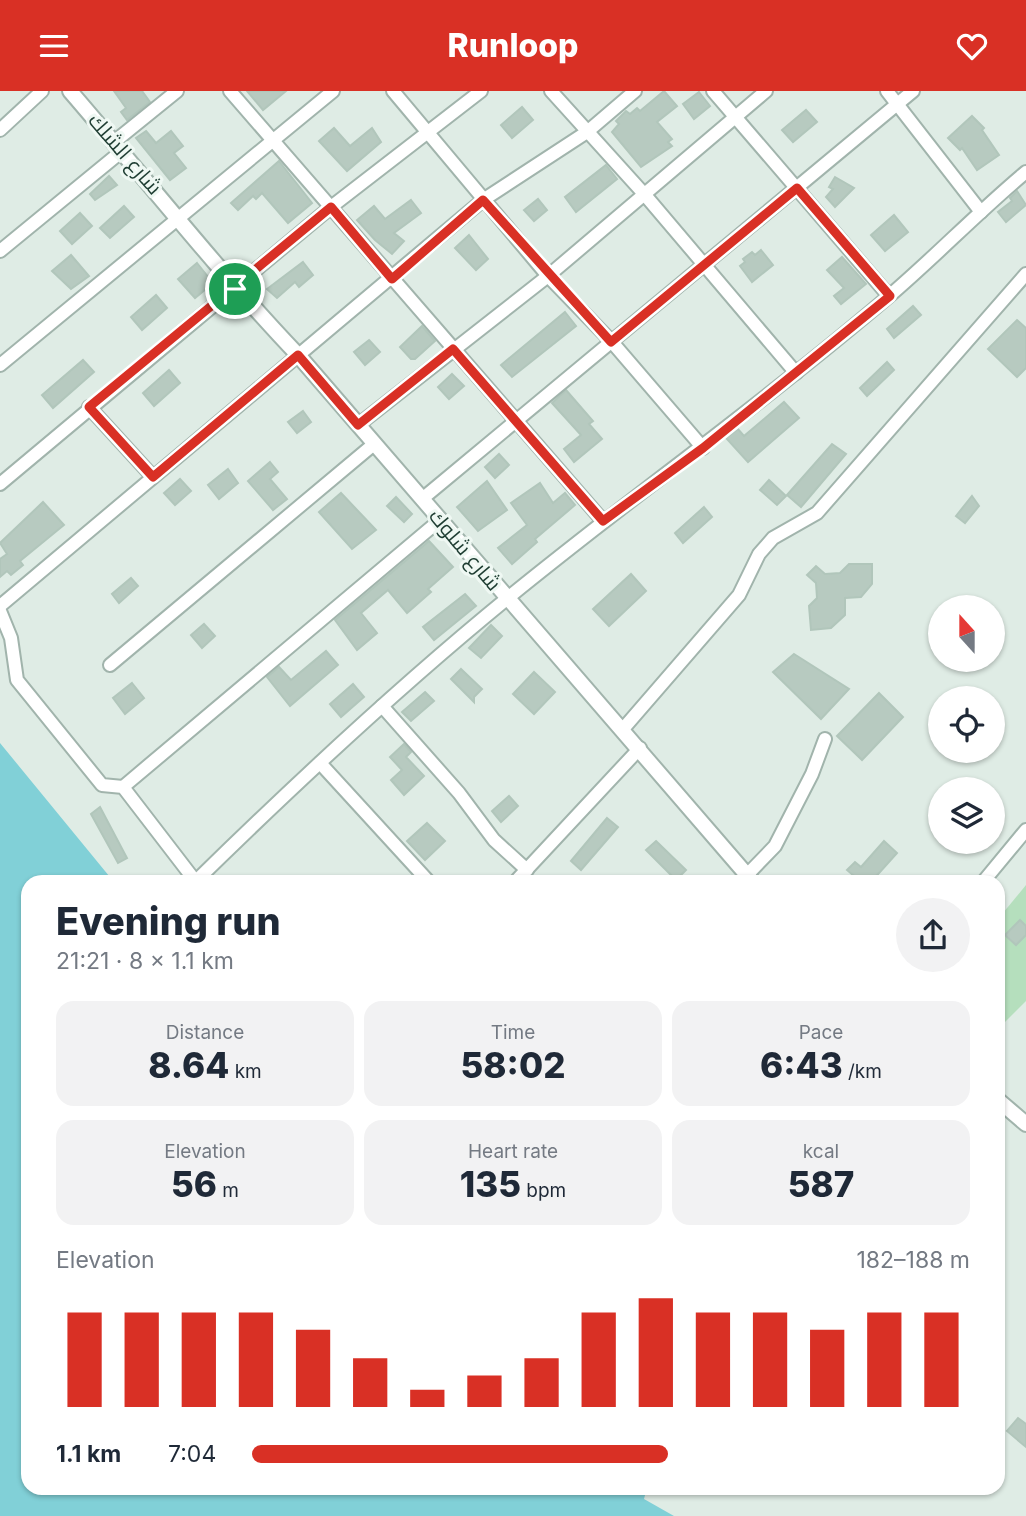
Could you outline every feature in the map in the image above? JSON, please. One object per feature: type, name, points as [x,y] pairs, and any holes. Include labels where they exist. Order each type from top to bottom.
[{"type":"street","points":[[0,130],[42,91]]},
{"type":"street","name":"شارع الشلك","points":[[70,91],[179,218]]},
{"type":"street","points":[[0,251],[177,91]]},
{"type":"street","points":[[230,91],[603,521]]},
{"type":"street","points":[[0,365],[333,91]]},
{"type":"street","points":[[393,91],[548,276],[611,342],[703,448]]},
{"type":"street","points":[[0,484],[331,207],[481,91]]},
{"type":"street","points":[[551,91],[645,195],[796,373]]},
{"type":"street","points":[[0,606],[483,200],[587,132],[635,91]]},
{"type":"street","points":[[713,91],[890,296]]},
{"type":"street","points":[[358,425],[548,276],[766,91]]},
{"type":"street","points":[[887,91],[981,212]]},
{"type":"street","points":[[422,499],[913,91]]},
{"type":"street","points":[[203,875],[382,706],[506,599],[603,521],[703,448],[890,296],[1026,171]]},
{"type":"street","name":"شارع شلوك","points":[[179,218],[235,289],[298,355],[506,599],[640,748],[747,875]]},
{"type":"street","points":[[623,729],[739,595],[759,554],[773,538],[817,513],[1026,274]]},
{"type":"street","points":[[89,407],[153,477]]},
{"type":"street","points":[[110,665],[374,445]]},
{"type":"street","points":[[0,611],[11,638],[17,680],[102,785],[123,787],[440,520]]},
{"type":"street","points":[[382,706],[459,793],[494,840],[527,870]]},
{"type":"street","points":[[753,875],[775,846],[812,774],[825,739]]},
{"type":"street","points":[[522,875],[640,748]]},
{"type":"street","points":[[320,763],[423,875]]},
{"type":"street","points":[[123,787],[191,875]]},
{"type":"street","points":[[989,875],[1026,830]]},
{"type":"street","points":[[1005,1106],[1026,1124]]},
{"type":"green space","points":[[1026,885],[1026,1001],[1005,1022],[1005,910]]},
{"type":"water","points":[[0,743],[108,875],[21,875],[21,1495],[645,1495],[644,1499],[674,1516],[0,1516]]},
{"type":"building","points":[[114,91],[142,91],[150,102],[127,120],[121,112],[126,108]]},
{"type":"building","points":[[247,91],[286,91],[263,110]]},
{"type":"building","points":[[664,91],[677,106],[657,122],[672,139],[668,142],[672,146],[641,167],[612,132],[619,124],[616,121],[626,111],[630,114],[637,108],[640,111]]},
{"type":"building","points":[[699,92],[710,106],[694,119],[683,104]]},
{"type":"building","points":[[522,107],[533,120],[512,138],[501,125]]},
{"type":"building","points":[[806,110],[817,122],[793,142],[782,130]]},
{"type":"building","points":[[972,116],[984,128],[982,130],[999,155],[977,170],[962,148],[960,150],[948,138]]},
{"type":"building","points":[[334,128],[350,146],[372,128],[381,142],[347,171],[319,141]]},
{"type":"building","points":[[146,131],[156,143],[171,131],[183,146],[174,153],[186,168],[170,180],[136,138]]},
{"type":"building","points":[[279,161],[312,203],[288,223],[262,193],[256,199],[253,196],[238,210],[231,203]]},
{"type":"building","points":[[606,165],[617,179],[576,212],[565,197]]},
{"type":"building","points":[[109,176],[117,185],[95,200],[90,194]]},
{"type":"building","points":[[835,177],[854,188],[835,207],[826,197],[833,189],[829,187]]},
{"type":"building","points":[[1017,191],[1026,205],[1006,222],[998,212],[1012,201],[1010,198]]},
{"type":"building","points":[[538,199],[547,210],[534,221],[524,210]]},
{"type":"building","points":[[411,200],[421,213],[394,233],[404,241],[392,254],[357,220],[374,206],[385,219]]},
{"type":"building","points":[[124,206],[134,217],[110,238],[100,228]]},
{"type":"building","points":[[80,213],[92,226],[72,244],[60,231]]},
{"type":"building","points":[[894,215],[908,232],[885,251],[871,235]]},
{"type":"building","points":[[469,235],[488,259],[476,270],[455,248]]},
{"type":"building","points":[[761,250],[773,265],[752,282],[740,266],[745,262],[743,259],[752,252],[755,255]]},
{"type":"building","points":[[71,255],[89,276],[71,289],[52,271]]},
{"type":"building","points":[[842,257],[866,284],[841,304],[834,296],[844,288],[827,270]]},
{"type":"building","points":[[303,262],[313,275],[299,287],[295,282],[277,298],[267,289]]},
{"type":"building","points":[[197,263],[213,283],[195,298],[178,279]]},
{"type":"building","points":[[156,295],[167,308],[142,330],[131,317]]},
{"type":"building","points":[[913,306],[921,315],[894,338],[887,329]]},
{"type":"building","points":[[565,312],[576,326],[512,377],[501,365]]},
{"type":"building","points":[[1017,320],[1026,328],[1026,368],[1017,377],[988,349]]},
{"type":"building","points":[[422,326],[435,341],[415,359],[411,359],[400,347]]},
{"type":"building","points":[[369,340],[380,352],[365,365],[354,352]]},
{"type":"building","points":[[83,360],[94,372],[53,408],[42,395]]},
{"type":"building","points":[[887,362],[894,370],[867,396],[860,388]]},
{"type":"building","points":[[169,370],[180,383],[154,406],[143,393]]},
{"type":"building","points":[[452,374],[464,386],[449,399],[438,387]]},
{"type":"building","points":[[566,390],[593,421],[589,424],[602,439],[574,462],[564,449],[581,435],[552,403]]},
{"type":"building","points":[[784,402],[799,418],[748,462],[726,438],[738,429],[744,436]]},
{"type":"building","points":[[303,411],[311,422],[297,433],[288,422]]},
{"type":"building","points":[[832,444],[846,454],[801,507],[787,495]]},
{"type":"building","points":[[499,454],[509,465],[495,478],[485,467]]},
{"type":"building","points":[[270,462],[278,472],[270,479],[287,499],[273,510],[248,481]]},
{"type":"building","points":[[228,469],[238,483],[219,499],[208,485]]},
{"type":"building","points":[[180,479],[191,491],[175,505],[164,493]]},
{"type":"building","points":[[769,480],[786,496],[777,505],[760,490]]},
{"type":"building","points":[[487,481],[507,510],[478,531],[457,507]]},
{"type":"building","points":[[540,483],[553,503],[565,493],[575,505],[535,539],[537,542],[512,564],[498,548],[527,525],[511,503]]},
{"type":"building","points":[[341,493],[376,530],[352,549],[319,512]]},
{"type":"building","points":[[972,496],[979,506],[965,523],[956,516]]},
{"type":"building","points":[[396,497],[412,514],[404,522],[387,506]]},
{"type":"building","points":[[43,502],[64,525],[20,561],[23,565],[11,575],[7,571],[0,577],[0,559],[7,554],[0,543]]},
{"type":"building","points":[[704,507],[712,517],[683,543],[675,533]]},
{"type":"building","points":[[429,541],[453,567],[428,589],[431,592],[407,613],[388,590],[361,613],[377,633],[357,650],[335,620]]},
{"type":"building","points":[[849,564],[872,564],[872,584],[861,597],[845,598],[845,615],[831,628],[811,630],[809,606],[817,598],[816,583],[807,575],[816,566],[825,574],[840,573]]},
{"type":"building","points":[[631,574],[646,591],[609,626],[593,609]]},
{"type":"building","points":[[131,578],[138,586],[119,603],[112,594]]},
{"type":"building","points":[[465,594],[476,606],[434,640],[423,627]]},
{"type":"building","points":[[204,624],[215,636],[202,648],[191,635]]},
{"type":"building","points":[[491,625],[502,636],[481,658],[469,648]]},
{"type":"building","points":[[326,651],[338,665],[290,706],[267,677],[279,667],[291,680]]},
{"type":"building","points":[[794,654],[849,689],[821,719],[773,672]]},
{"type":"building","points":[[461,669],[482,689],[474,697],[474,702],[451,679]]},
{"type":"building","points":[[534,672],[555,692],[534,714],[513,694]]},
{"type":"building","points":[[132,683],[144,698],[125,714],[113,698]]},
{"type":"building","points":[[353,684],[364,697],[341,717],[330,704]]},
{"type":"building","points":[[425,692],[434,701],[411,721],[402,712]]},
{"type":"building","points":[[879,693],[903,717],[862,760],[837,736]]},
{"type":"building","points":[[404,744],[411,752],[406,757],[424,776],[404,795],[391,780],[402,770],[390,757]]},
{"type":"building","points":[[509,796],[518,806],[501,822],[492,811]]},
{"type":"building","points":[[100,807],[127,858],[118,863],[91,814]]},
{"type":"building","points":[[607,818],[618,827],[581,870],[571,861]]},
{"type":"building","points":[[427,823],[445,841],[425,860],[407,841]]},
{"type":"building","points":[[656,841],[686,870],[681,875],[671,875],[646,850]]},
{"type":"building","points":[[884,841],[897,853],[877,875],[853,875],[847,870],[855,862],[861,867]]},
{"type":"building","points":[[1020,920],[1026,926],[1026,935],[1016,945],[1005,935]]},
{"type":"building","points":[[1018,1418],[1026,1424],[1026,1447],[1007,1431]]},
{"type":"route","points":[[797,188],[890,296],[703,448],[603,521],[453,349],[358,425],[298,355],[153,477],[89,407],[235,289],[331,207],[392,279],[483,200],[548,276],[611,342],[797,188]]}]
